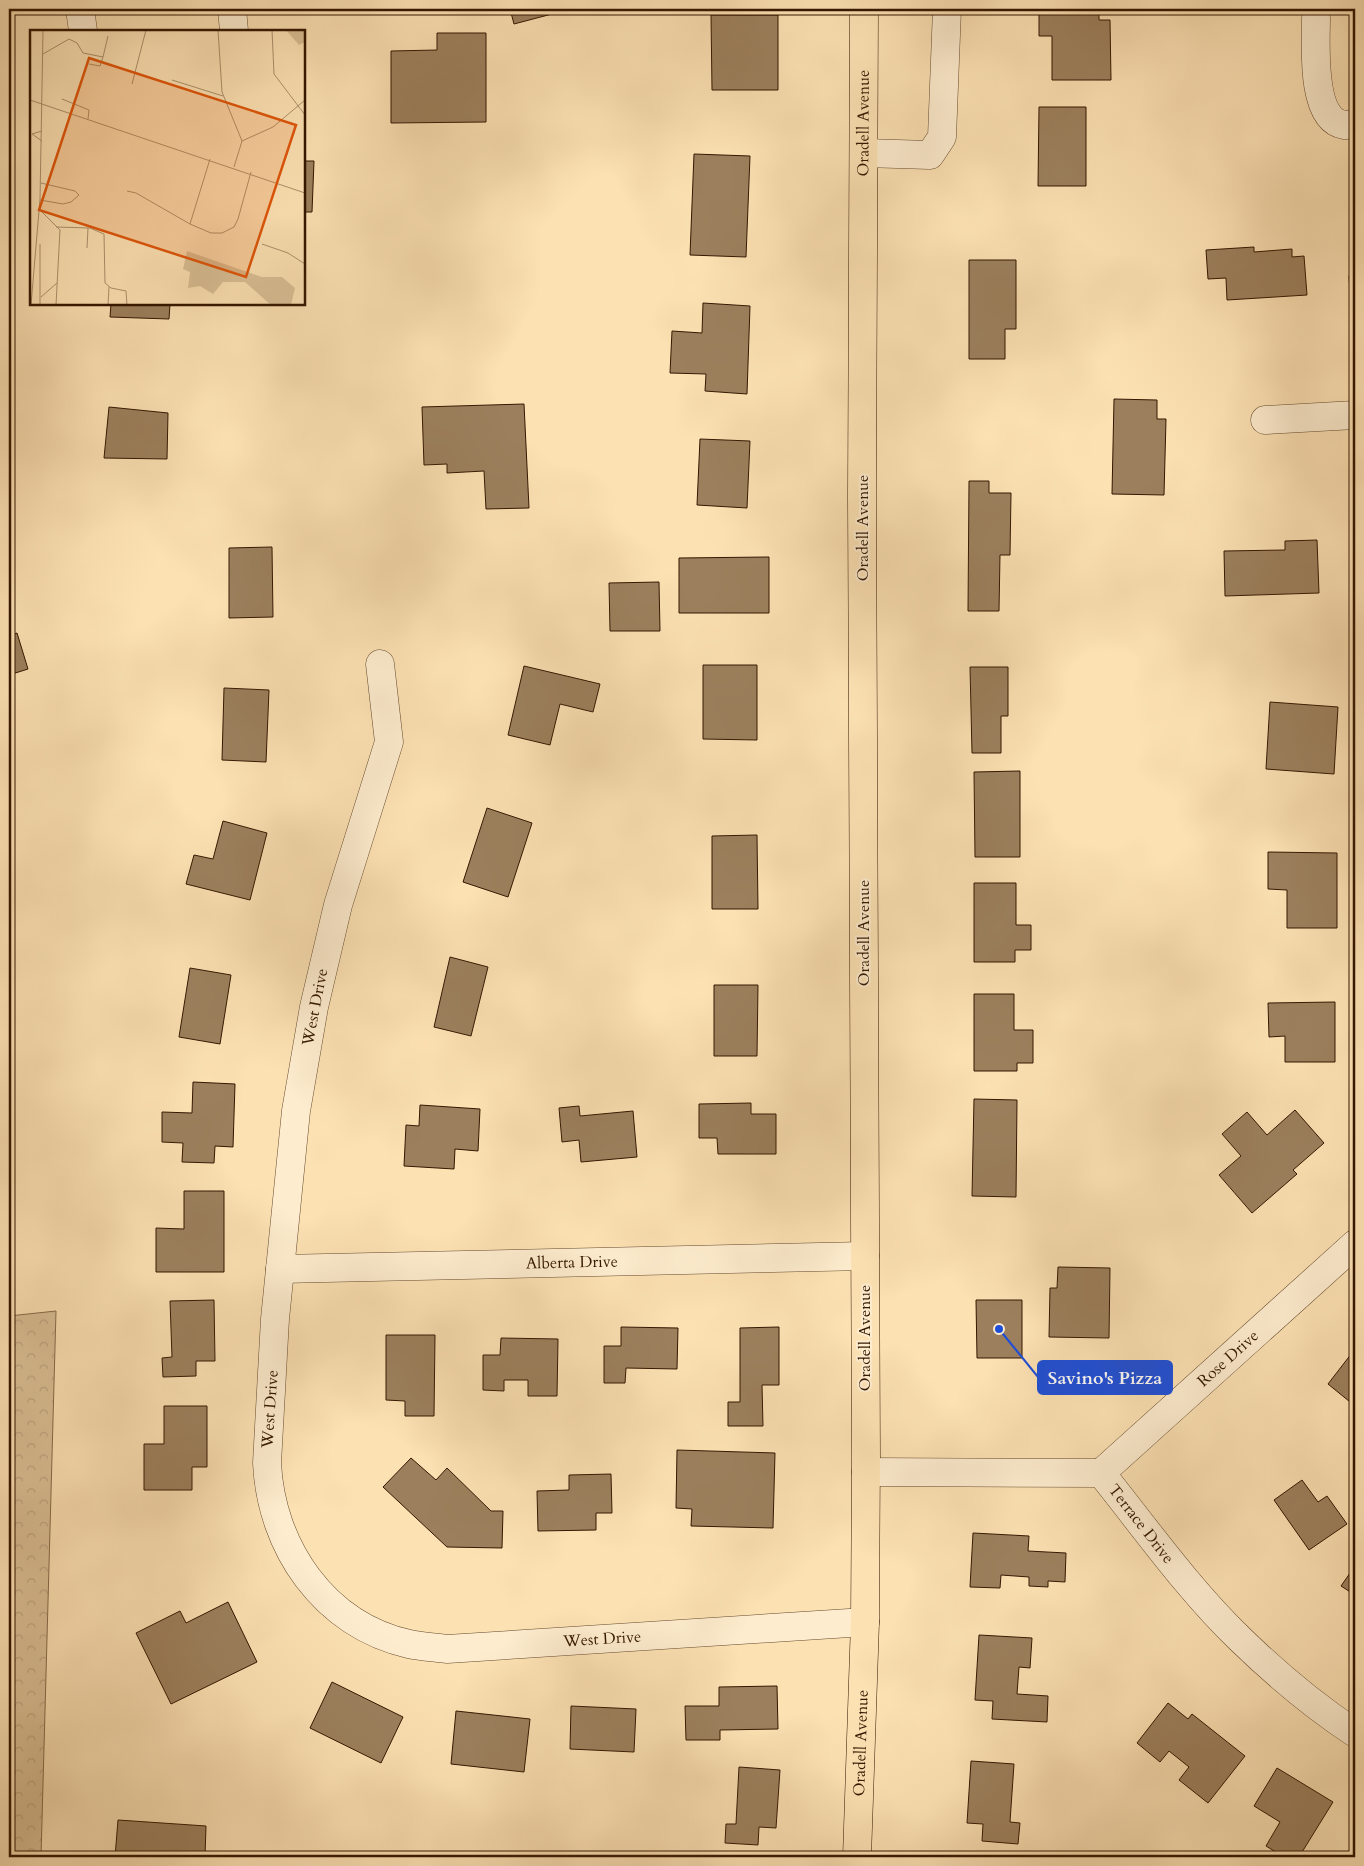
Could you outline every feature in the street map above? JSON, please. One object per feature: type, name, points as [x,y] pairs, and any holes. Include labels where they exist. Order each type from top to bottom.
[{"type":"main road","name":"Oradell Avenue","points":[[857,1857],[865,1622],[866,1472],[862,526],[864,9]]},
{"type":"street","points":[[80,9],[83,30]]},
{"type":"street","points":[[232,9],[234,30]]},
{"type":"street","points":[[864,153],[930,155],[942,137],[947,9]]},
{"type":"street","points":[[1316,18],[1317,90],[1330,116],[1343,125],[1355,124]]},
{"type":"street","points":[[1265,420],[1355,415]]},
{"type":"street","name":"West Drive","points":[[380,664],[389,742],[338,905],[314,1007],[296,1111],[280,1269],[266,1463],[268,1485],[277,1523],[292,1556],[310,1583],[336,1608],[372,1630],[408,1644],[447,1649],[865,1622]]},
{"type":"street","name":"Rose Drive","points":[[1100,1473],[1355,1244]]},
{"type":"street","name":"Alberta Drive","points":[[280,1269],[865,1256]]},
{"type":"street","name":"Terrace Drive","points":[[866,1472],[1100,1473],[1239,1638],[1294,1688],[1355,1733]]},
{"type":"green space","points":[[56,1311],[41,1857],[9,1857],[9,1316]]},
{"type":"building","points":[[510,9],[550,9],[552,14],[514,24]]},
{"type":"building","points":[[1039,9],[1099,9],[1099,20],[1110,20],[1111,80],[1052,80],[1052,36],[1039,36]]},
{"type":"building","points":[[711,15],[778,15],[778,90],[712,90]]},
{"type":"building","points":[[437,33],[486,33],[486,122],[391,123],[391,51],[437,50]]},
{"type":"building","points":[[1039,107],[1086,107],[1086,186],[1038,186]]},
{"type":"building","points":[[694,154],[750,156],[746,257],[690,255]]},
{"type":"building","points":[[305,161],[314,161],[312,212],[305,212]]},
{"type":"building","points":[[1254,247],[1254,252],[1292,249],[1292,257],[1304,256],[1307,295],[1227,300],[1226,278],[1208,279],[1206,250]]},
{"type":"building","points":[[969,260],[1016,260],[1016,329],[1005,329],[1005,359],[969,359]]},
{"type":"building","points":[[1355,275],[1355,325],[1352,325],[1349,276]]},
{"type":"building","points":[[703,303],[750,306],[747,394],[705,391],[706,374],[670,373],[672,331],[702,333]]},
{"type":"building","points":[[111,305],[170,305],[169,319],[110,317]]},
{"type":"building","points":[[1114,399],[1157,400],[1157,419],[1166,419],[1164,495],[1112,494]]},
{"type":"building","points":[[524,404],[529,508],[486,509],[484,471],[447,473],[447,464],[424,465],[422,407]]},
{"type":"building","points":[[109,407],[168,413],[167,459],[104,458]]},
{"type":"building","points":[[700,439],[750,441],[747,508],[697,505]]},
{"type":"building","points":[[969,481],[989,481],[989,493],[1011,493],[1010,555],[1000,555],[999,611],[968,611]]},
{"type":"building","points":[[1317,540],[1319,593],[1225,596],[1224,551],[1285,550],[1285,541]]},
{"type":"building","points":[[272,547],[273,617],[229,618],[229,548]]},
{"type":"building","points":[[769,557],[769,613],[679,613],[679,558]]},
{"type":"building","points":[[659,582],[660,631],[610,631],[609,583]]},
{"type":"building","points":[[17,633],[28,669],[9,675],[9,636]]},
{"type":"building","points":[[703,665],[757,665],[757,740],[703,739]]},
{"type":"building","points":[[524,666],[600,684],[593,712],[560,704],[550,745],[508,735]]},
{"type":"building","points":[[970,667],[1008,667],[1008,716],[1001,716],[1001,753],[972,753]]},
{"type":"building","points":[[224,688],[269,690],[266,762],[222,760]]},
{"type":"building","points":[[1270,702],[1338,707],[1334,774],[1266,769]]},
{"type":"building","points":[[1020,771],[1020,857],[975,857],[974,772]]},
{"type":"building","points":[[487,808],[532,823],[508,897],[463,882]]},
{"type":"building","points":[[223,821],[267,833],[250,900],[186,884],[194,855],[213,859]]},
{"type":"building","points":[[757,835],[758,909],[712,909],[712,836]]},
{"type":"building","points":[[1268,852],[1337,853],[1337,928],[1287,928],[1287,890],[1268,889]]},
{"type":"building","points":[[974,883],[1016,883],[1016,925],[1031,925],[1031,950],[1015,950],[1015,962],[974,962]]},
{"type":"building","points":[[450,957],[488,967],[471,1036],[434,1027]]},
{"type":"building","points":[[190,968],[231,975],[220,1044],[179,1037]]},
{"type":"building","points":[[714,985],[758,985],[757,1056],[714,1056]]},
{"type":"building","points":[[974,994],[1014,994],[1014,1030],[1033,1030],[1033,1063],[1017,1063],[1017,1071],[974,1071]]},
{"type":"building","points":[[1335,1002],[1335,1062],[1285,1062],[1285,1036],[1269,1037],[1268,1003]]},
{"type":"building","points":[[193,1082],[235,1084],[233,1147],[215,1146],[214,1163],[182,1162],[183,1143],[162,1142],[162,1112],[192,1113]]},
{"type":"building","points":[[974,1099],[1017,1100],[1016,1197],[972,1196]]},
{"type":"building","points":[[751,1103],[751,1114],[776,1114],[776,1154],[718,1154],[717,1138],[699,1138],[699,1104]]},
{"type":"building","points":[[420,1105],[480,1109],[478,1151],[455,1149],[454,1169],[404,1166],[406,1125],[419,1126]]},
{"type":"building","points":[[579,1106],[580,1116],[633,1111],[637,1157],[581,1162],[579,1140],[562,1142],[559,1108]]},
{"type":"building","points":[[1295,1110],[1324,1143],[1293,1170],[1297,1174],[1252,1213],[1219,1175],[1241,1156],[1222,1134],[1247,1112],[1267,1135]]},
{"type":"building","points":[[184,1191],[224,1191],[224,1272],[156,1272],[156,1228],[184,1229]]},
{"type":"building","points":[[1058,1267],[1110,1268],[1109,1338],[1049,1337],[1050,1288],[1057,1288]]},
{"type":"building","points":[[214,1300],[215,1361],[196,1361],[196,1376],[163,1377],[162,1358],[172,1357],[170,1301]]},
{"type":"building","points":[[976,1300],[1022,1300],[1022,1358],[977,1358]]},
{"type":"building","points":[[621,1327],[678,1328],[677,1369],[626,1368],[625,1383],[604,1383],[604,1346],[621,1346]]},
{"type":"building","points":[[779,1327],[779,1385],[762,1385],[763,1426],[728,1426],[728,1402],[740,1402],[740,1328]]},
{"type":"building","points":[[386,1335],[435,1335],[434,1416],[405,1416],[405,1401],[386,1400]]},
{"type":"building","points":[[501,1338],[558,1339],[557,1396],[528,1396],[528,1380],[504,1380],[504,1391],[483,1390],[483,1355],[500,1355]]},
{"type":"building","points":[[1355,1349],[1355,1406],[1328,1384]]},
{"type":"building","points":[[164,1406],[207,1406],[207,1467],[192,1467],[192,1490],[144,1490],[144,1444],[164,1444]]},
{"type":"building","points":[[677,1450],[775,1453],[773,1528],[691,1526],[692,1509],[676,1508]]},
{"type":"building","points":[[411,1458],[436,1480],[447,1468],[491,1511],[503,1511],[502,1548],[447,1547],[383,1487]]},
{"type":"building","points":[[611,1474],[612,1513],[596,1513],[596,1530],[538,1531],[537,1491],[569,1490],[569,1475]]},
{"type":"building","points":[[1302,1480],[1318,1502],[1327,1496],[1347,1524],[1309,1550],[1274,1500]]},
{"type":"building","points":[[973,1533],[1029,1536],[1028,1551],[1066,1553],[1065,1582],[1048,1581],[1048,1587],[1029,1586],[1029,1577],[1001,1575],[1000,1588],[970,1587]]},
{"type":"building","points":[[1355,1566],[1355,1595],[1341,1586]]},
{"type":"building","points":[[228,1602],[257,1662],[171,1704],[136,1633],[180,1611],[186,1623]]},
{"type":"building","points":[[979,1635],[1032,1638],[1030,1668],[1019,1667],[1017,1694],[1048,1696],[1047,1722],[992,1719],[993,1701],[975,1700]]},
{"type":"building","points":[[332,1682],[403,1717],[381,1763],[310,1728]]},
{"type":"building","points":[[777,1686],[778,1729],[720,1730],[720,1740],[686,1740],[685,1706],[719,1706],[719,1687]]},
{"type":"building","points":[[1168,1703],[1188,1719],[1192,1714],[1245,1756],[1208,1803],[1179,1780],[1189,1767],[1169,1751],[1160,1762],[1137,1743]]},
{"type":"building","points":[[571,1706],[636,1709],[634,1752],[570,1749]]},
{"type":"building","points":[[456,1711],[530,1719],[524,1772],[451,1764]]},
{"type":"building","points":[[971,1761],[1014,1764],[1010,1822],[1020,1823],[1018,1844],[982,1841],[983,1824],[967,1823]]},
{"type":"building","points":[[739,1767],[780,1770],[776,1828],[759,1827],[758,1845],[725,1843],[726,1824],[736,1824]]},
{"type":"building","points":[[1277,1768],[1333,1802],[1299,1857],[1284,1857],[1266,1846],[1280,1822],[1254,1806]]},
{"type":"building","points":[[118,1820],[206,1826],[205,1857],[115,1857]]},
{"type":"place","name":"Savino's Pizza","points":[[999,1329]]}]
